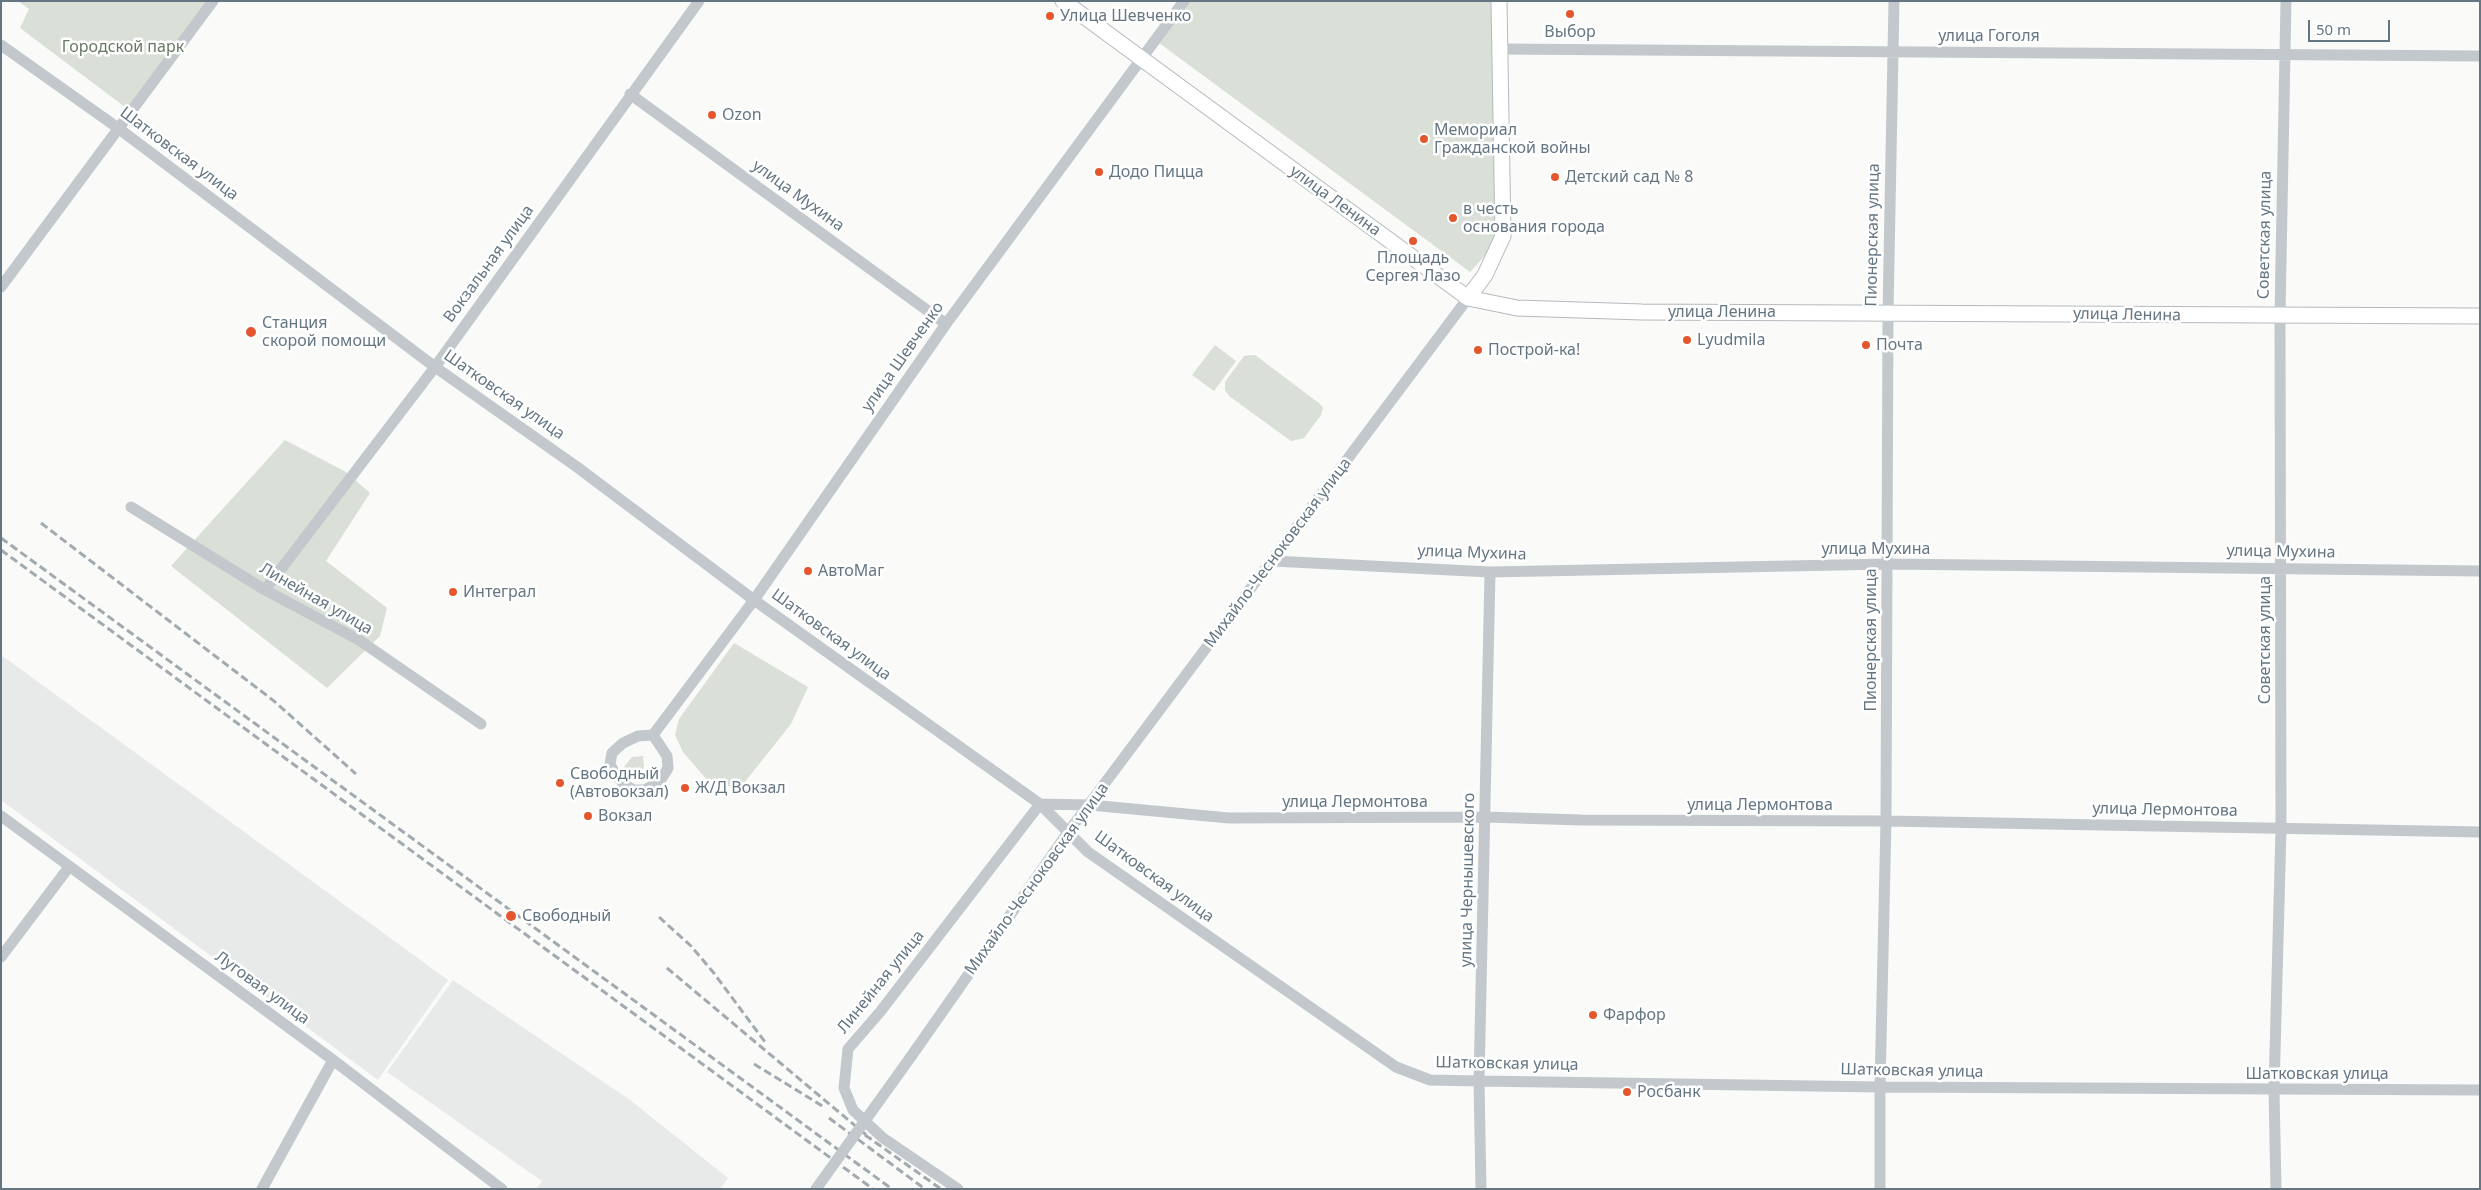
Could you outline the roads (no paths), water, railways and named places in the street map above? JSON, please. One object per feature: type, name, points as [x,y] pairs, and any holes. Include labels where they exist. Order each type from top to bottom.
[{"type":"main road","name":"улица Ленина","points":[[1063,1],[1468,298],[1517,308],[1642,312],[2480,316]]},
{"type":"main road","name":"Михайло-Чесноковская улица","points":[[1468,298],[1486,275],[1503,236],[1499,1]]},
{"type":"street","points":[[1,287],[118,128],[132,113],[213,1]]},
{"type":"street","name":"Вокзальная улица","points":[[266,590],[435,367],[630,94],[699,1]]},
{"type":"street","name":"улица Шевченко","points":[[653,735],[754,600],[946,324],[1184,1]]},
{"type":"street","name":"Пионерская улица","points":[[1880,1189],[1880,1087],[1886,821],[1888,312],[1894,1]]},
{"type":"street","name":"Советская улица","points":[[2276,1189],[2274,1090],[2281,828],[2282,569],[2280,314],[2286,1]]},
{"type":"street","name":"Шатковская улица","points":[[1,45],[118,128],[435,367],[577,467],[754,600],[1040,804],[1088,852],[1396,1067],[1430,1080],[1880,1087],[2480,1090]]},
{"type":"street","name":"улица Гоголя","points":[[1499,50],[2480,56]]},
{"type":"street","name":"улица Мухина","points":[[630,94],[946,324]]},
{"type":"street","name":"Михайло-Чесноковская улица","points":[[816,1189],[1069,831],[1468,298]]},
{"type":"street","name":"Линейная улица","points":[[131,507],[266,590],[359,640],[481,724]]},
{"type":"street","name":"улица Мухина","points":[[1273,560],[1490,572],[1888,564],[2480,571]]},
{"type":"street","name":"улица Чернышевского","points":[[1481,1189],[1479,1081],[1490,572]]},
{"type":"street","points":[[653,735],[667,756],[668,768],[660,781],[645,790],[634,790],[625,785],[614,774],[610,764],[612,753],[623,743],[638,736],[653,735]]},
{"type":"street","name":"Линейная улица","points":[[958,1189],[884,1138],[853,1110],[844,1088],[848,1049],[880,1012],[1040,804]]},
{"type":"street","name":"улица Лермонтова","points":[[1040,804],[1090,805],[1229,818],[1886,821],[2480,832]]},
{"type":"street","name":"Луговая улица","points":[[1,816],[333,1060],[502,1189]]},
{"type":"street","points":[[1,957],[69,867]]},
{"type":"street","points":[[262,1189],[333,1060]]},
{"type":"railway","points":[[41,523],[274,701],[356,774]]},
{"type":"railway","points":[[1,538],[892,1189]]},
{"type":"railway","points":[[1,550],[873,1189]]},
{"type":"railway","points":[[659,917],[691,946],[713,972],[765,1042]]},
{"type":"railway","points":[[667,968],[871,1139]]},
{"type":"railway","points":[[754,1064],[824,1107]]},
{"type":"railway","points":[[829,1118],[925,1189]]},
{"type":"railway","points":[[865,1135],[941,1189]]},
{"type":"place","name":"Выбор","points":[[1570,14]]},
{"type":"place","name":"Улица Шевченко","points":[[1050,16]]},
{"type":"place","name":"Ozon","points":[[712,115]]},
{"type":"place","name":"Мемориал Гражданской войны","points":[[1424,139]]},
{"type":"place","name":"Додо Пицца","points":[[1099,172]]},
{"type":"place","name":"Детский сад № 8","points":[[1555,177]]},
{"type":"place","name":"в честь основания города","points":[[1453,218]]},
{"type":"place","name":"Площадь Сергея Лазо","points":[[1413,241]]},
{"type":"place","name":"Станция скорой помощи","points":[[251,332]]},
{"type":"place","name":"Lyudmila","points":[[1687,340]]},
{"type":"place","name":"Почта","points":[[1866,345]]},
{"type":"place","name":"Построй-ка!","points":[[1478,350]]},
{"type":"place","name":"АвтоМаг","points":[[808,571]]},
{"type":"place","name":"Интеграл","points":[[453,592]]},
{"type":"place","name":"Свободный (Автовокзал)","points":[[560,783]]},
{"type":"place","name":"Ж/Д Вокзал","points":[[685,788]]},
{"type":"place","name":"Вокзал","points":[[588,816]]},
{"type":"place","name":"Свободный","points":[[511,916]]},
{"type":"place","name":"Фарфор","points":[[1593,1015]]},
{"type":"place","name":"Росбанк","points":[[1627,1092]]},
{"type":"park label","name":"Городской парк","points":[[123,47]]}]
